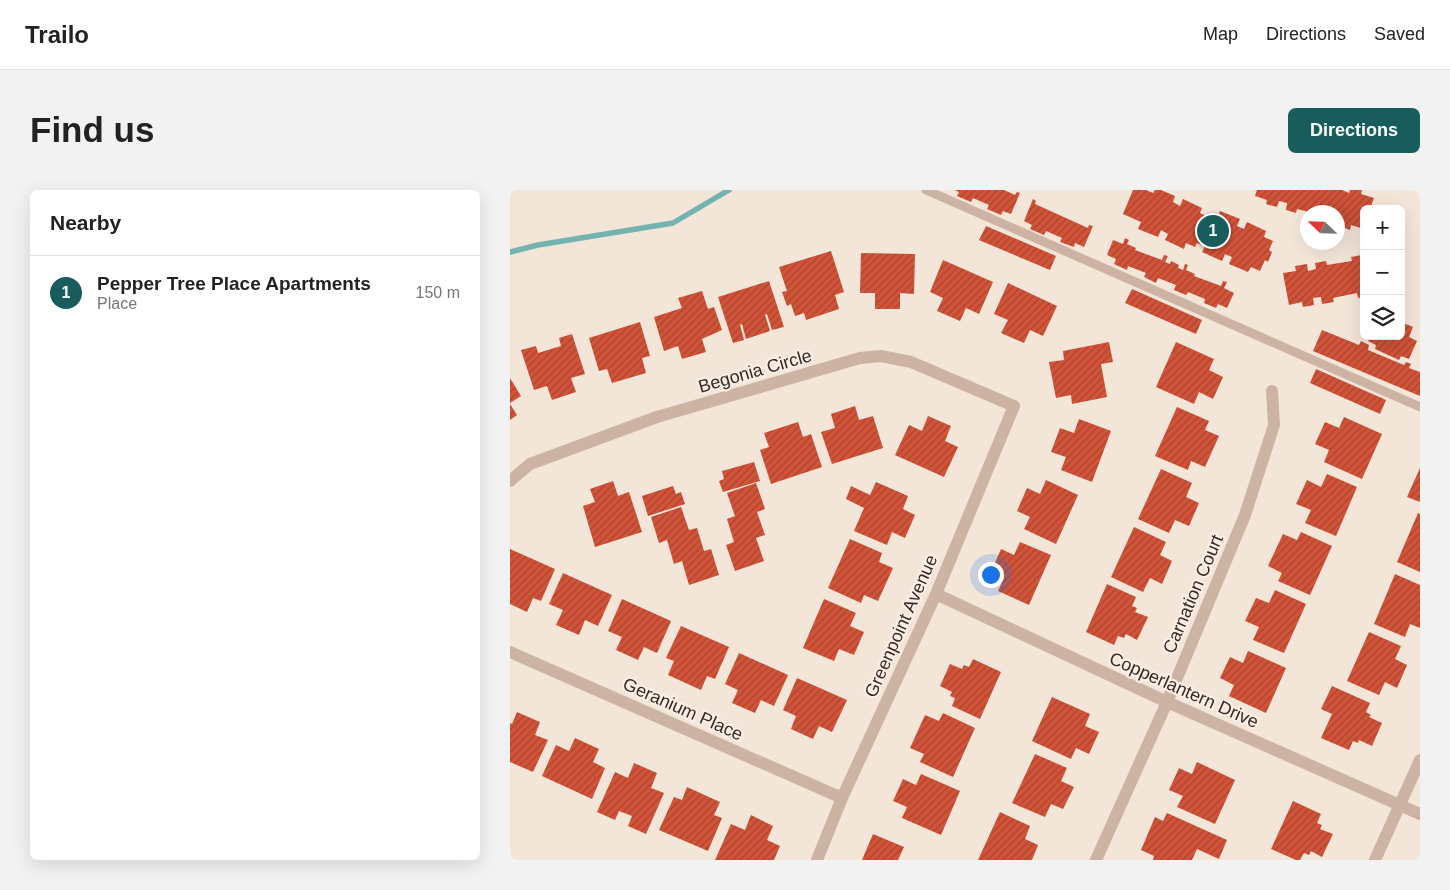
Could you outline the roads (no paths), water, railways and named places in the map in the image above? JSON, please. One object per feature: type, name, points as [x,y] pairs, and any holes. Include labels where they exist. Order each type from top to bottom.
[{"type":"street","name":"Begonia Circle","points":[[510,481],[530,464],[657,417],[860,358],[881,356],[911,362],[1014,406]]},
{"type":"street","name":"Carnation Court","points":[[1096,860],[1167,702],[1245,515],[1274,425],[1272,390]]},
{"type":"street","name":"Greenpoint Avenue","points":[[817,860],[842,798],[936,594],[1014,406]]},
{"type":"street","name":"Copperlantern Drive","points":[[936,594],[1167,702],[1420,814]]},
{"type":"street","name":"Geranium Place","points":[[510,652],[842,798]]},
{"type":"street","points":[[1376,860],[1420,760]]},
{"type":"lane","points":[[926,190],[1420,407]]},
{"type":"waterway","points":[[510,252],[538,245],[673,223],[729,190]]},
{"type":"place","name":"Pepper Tree Place Apartments","points":[[1213,231]]}]
